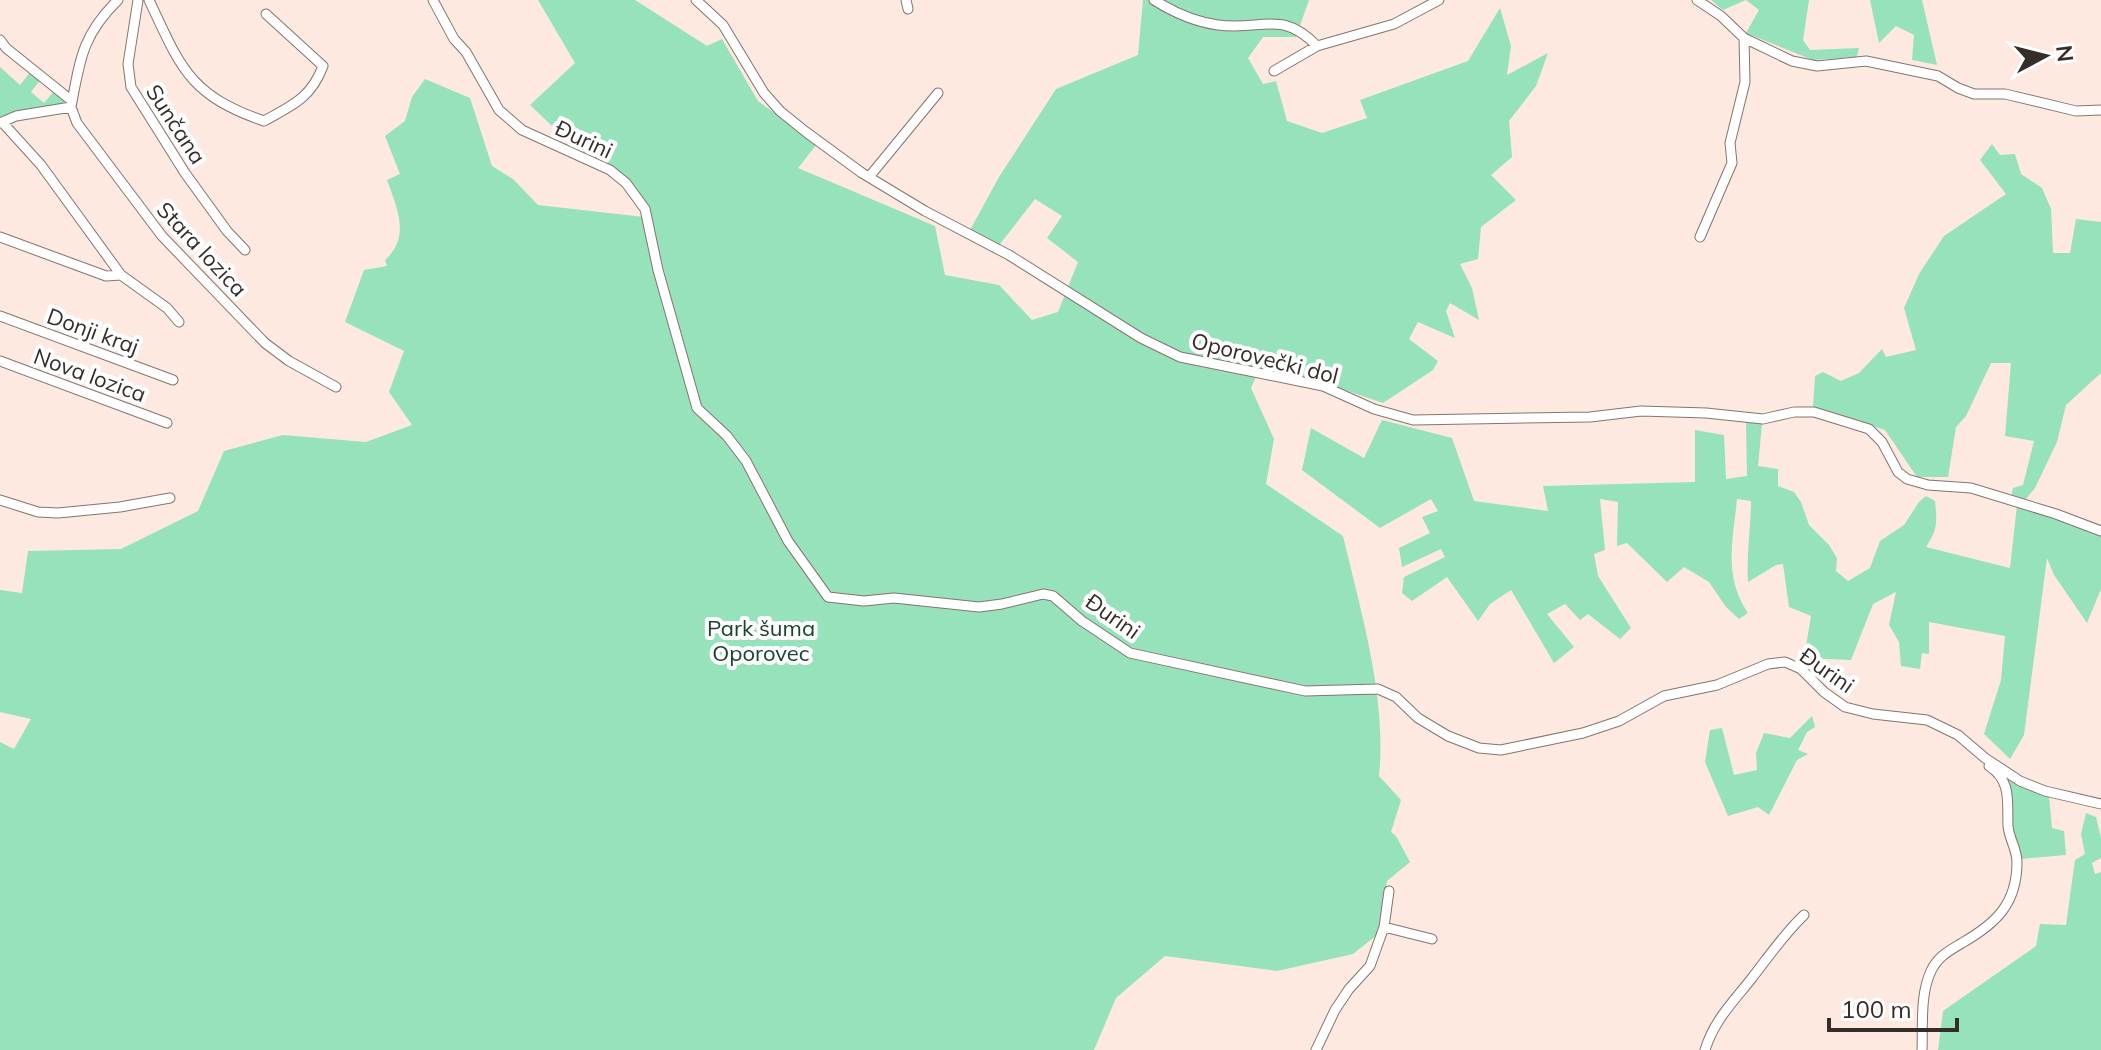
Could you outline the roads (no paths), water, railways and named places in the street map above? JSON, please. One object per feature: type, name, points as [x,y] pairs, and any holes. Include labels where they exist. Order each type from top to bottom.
[{"type":"street","points":[[72,104],[86,42],[102,17],[118,0]]},
{"type":"street","name":"Sunčana","points":[[138,0],[128,64],[131,87],[185,173],[227,231],[245,250]]},
{"type":"street","points":[[149,0],[189,78],[232,110],[264,121],[302,101],[317,84],[323,66],[266,14]]},
{"type":"street","name":"Đurini","points":[[433,0],[454,39],[466,52],[499,110],[510,122],[610,170],[626,183],[645,209],[658,270],[697,408],[727,436],[746,461],[788,541],[828,597],[864,601],[894,598],[979,607],[1043,594],[1053,596],[1082,621],[1130,653],[1305,691],[1378,689],[1396,697],[1418,718],[1448,736],[1479,748],[1501,750],[1583,733],[1619,721],[1664,696],[1717,685],[1768,664],[1785,662],[1801,669],[1845,707],[1873,714],[1927,720],[1953,733],[2020,781],[2045,791],[2101,804]]},
{"type":"street","name":"Oporovečki dol","points":[[696,0],[723,25],[752,76],[780,111],[869,177],[925,211],[1009,255],[1141,338],[1180,357],[1323,386],[1374,409],[1413,420],[1590,417],[1641,411],[1763,419],[1794,412],[1814,412],[1869,429],[1882,442],[1898,472],[1907,479],[1928,485],[1971,488],[2101,531]]},
{"type":"street","points":[[1154,0],[1170,10],[1218,25],[1288,26],[1301,30],[1317,46]]},
{"type":"street","points":[[1274,71],[1317,46],[1394,24],[1439,0]]},
{"type":"street","points":[[1697,0],[1721,16],[1744,38],[1792,61],[1817,66],[1866,61],[1879,63],[1938,76],[1974,94],[2005,94],[2076,111],[2101,110]]},
{"type":"street","points":[[1700,237],[1732,163],[1730,143],[1745,82],[1744,38]]},
{"type":"street","points":[[0,40],[72,104]]},
{"type":"street","points":[[869,177],[938,93]]},
{"type":"street","points":[[72,104],[16,116],[1,123],[41,165],[121,275],[167,308],[179,322]]},
{"type":"street","name":"Stara lozica","points":[[72,104],[77,123],[162,236],[265,343],[289,361],[336,387]]},
{"type":"street","points":[[0,237],[106,276],[121,275]]},
{"type":"street","name":"Donji kraj","points":[[0,316],[173,380]]},
{"type":"street","name":"Nova lozica","points":[[0,361],[167,423]]},
{"type":"street","points":[[0,500],[38,512],[58,513],[170,498]]},
{"type":"street","points":[[1922,1050],[1924,999],[1930,973],[1940,956],[1999,917],[2011,899],[2016,881],[2018,857],[2009,830],[2006,783],[1993,768],[1971,755],[1953,733]]},
{"type":"street","points":[[1316,1050],[1335,1010],[1370,966],[1384,927],[1389,891]]},
{"type":"street","points":[[1705,1050],[1721,1015],[1784,934],[1804,915]]},
{"type":"street","points":[[1384,927],[1432,939]]},
{"type":"park label","name":"Park šuma Oporovec","points":[[761,640]]}]
